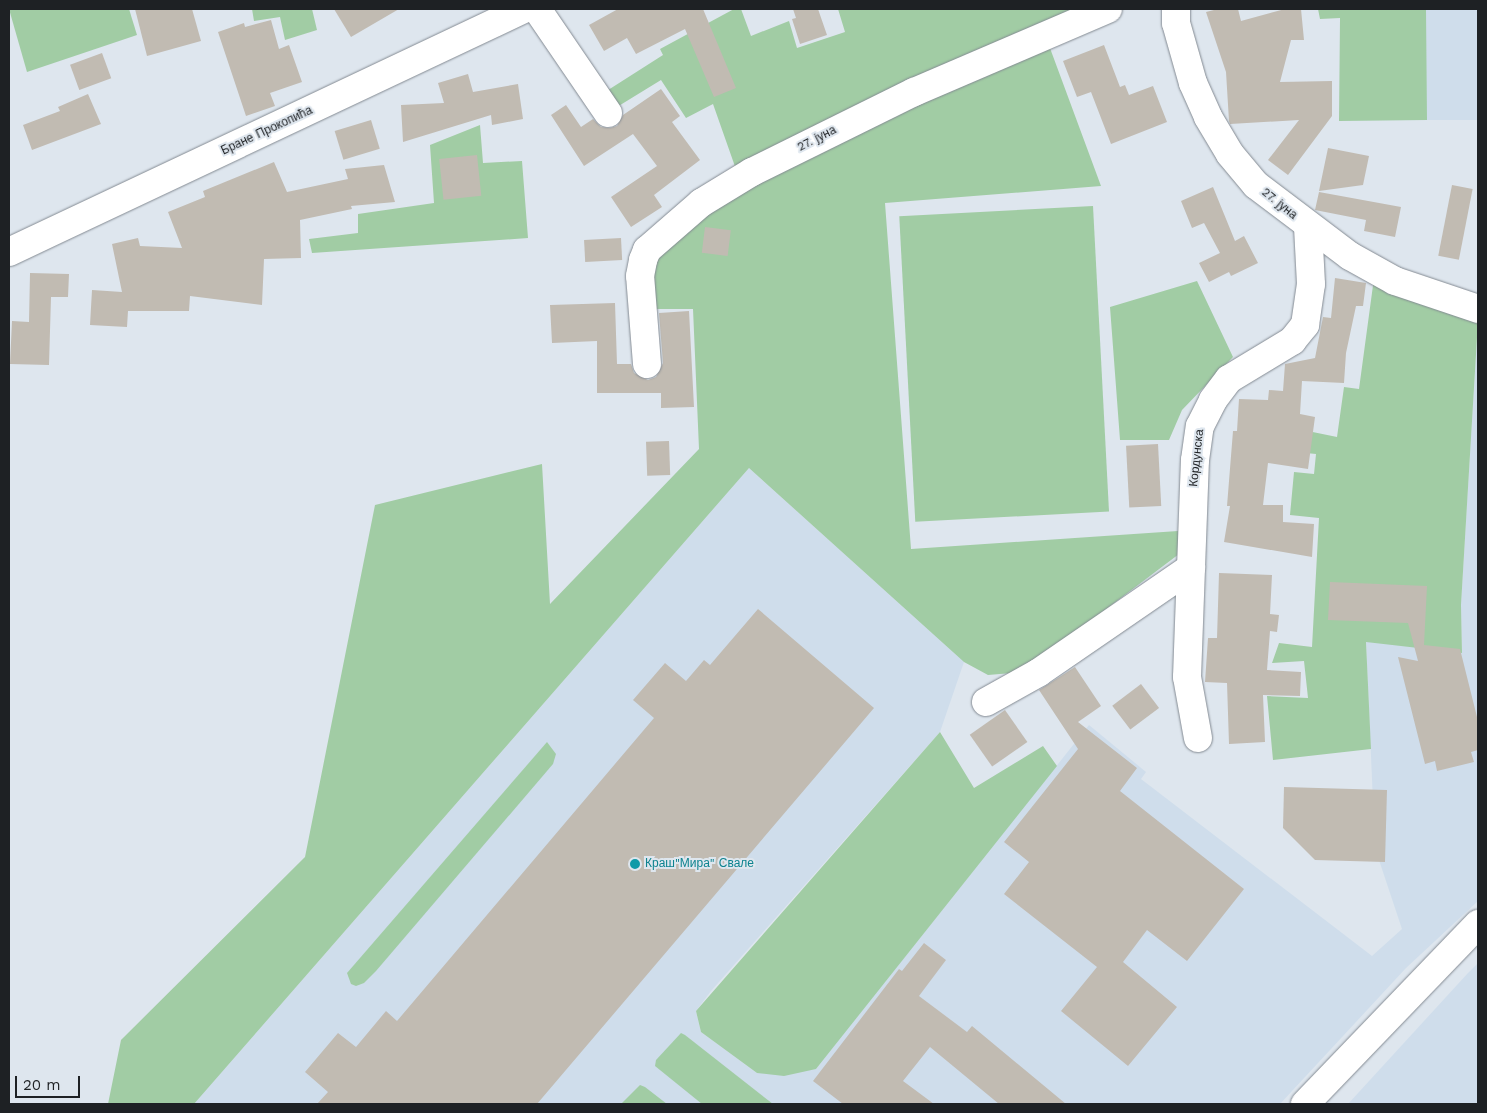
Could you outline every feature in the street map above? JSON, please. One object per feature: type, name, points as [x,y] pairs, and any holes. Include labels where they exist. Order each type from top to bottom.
[{"type":"street","name":"Бране Прокопића","points":[[9,252],[524,9]]},
{"type":"street","points":[[537,9],[608,112]]},
{"type":"street","name":"27. јуна","points":[[647,364],[640,276],[643,260],[647,250],[701,203],[752,172],[906,96],[1108,9]]},
{"type":"street","name":"27. јуна","points":[[1176,9],[1176,23],[1193,83],[1230,154],[1256,185],[1350,256],[1395,280],[1478,309]]},
{"type":"street","name":"Кордунска","points":[[1198,738],[1187,677],[1195,460],[1200,426],[1213,400],[1229,379],[1292,341],[1305,325],[1311,284],[1308,226]]},
{"type":"street","points":[[986,702],[1038,673],[1190,568]]},
{"type":"street","points":[[1305,1104],[1478,924]]},
{"type":"shaded area","points":[[1426,9],[1478,9],[1478,120],[1426,120]]},
{"type":"shaded area","points":[[1478,321],[1478,901],[1406,968],[1280,1104],[194,1104],[749,468],[964,662],[940,732],[711,991],[696,1011],[701,1032],[757,1073],[816,1069],[1089,725],[1146,772],[1141,779],[1372,956],[1402,929],[1375,848],[1366,641],[1462,653],[1461,605]]},
{"type":"shaded area","points":[[1478,963],[1478,1104],[1348,1104],[1468,973]]},
{"type":"green space","points":[[9,9],[129,9],[137,35],[27,72]]},
{"type":"green space","points":[[252,9],[312,9],[317,30],[285,40],[280,17],[254,21]]},
{"type":"green space","points":[[734,9],[741,9],[751,36],[789,21],[797,48],[845,32],[838,9],[1070,9],[1072,17],[738,175],[713,104],[686,118],[661,80],[617,107],[605,92],[663,55],[660,49]]},
{"type":"green space","points":[[1318,9],[1426,9],[1427,120],[1339,121],[1340,18],[1320,19]]},
{"type":"green space","points":[[1047,40],[1101,186],[885,203],[911,549],[1178,531],[1179,554],[1023,672],[988,675],[964,662],[749,468],[194,1104],[108,1104],[121,1040],[305,857],[375,505],[542,464],[550,604],[699,449],[693,309],[649,309],[655,249],[743,188]]},
{"type":"green space","points":[[480,125],[483,163],[522,161],[528,238],[312,253],[309,239],[358,233],[358,214],[434,203],[430,145]]},
{"type":"green space","points":[[1093,206],[1109,512],[915,522],[899,216]]},
{"type":"green space","points":[[1374,278],[1478,321],[1461,605],[1462,653],[1366,642],[1371,749],[1273,760],[1267,696],[1308,698],[1304,661],[1272,663],[1279,643],[1312,647],[1319,518],[1290,515],[1294,472],[1314,474],[1316,454],[1296,452],[1298,429],[1337,437],[1344,387],[1359,389]]},
{"type":"green space","points":[[1197,281],[1233,357],[1182,410],[1169,440],[1120,440],[1110,307]]},
{"type":"green space","points":[[940,732],[974,788],[1043,746],[1057,766],[816,1069],[784,1076],[757,1073],[701,1032],[696,1011]]},
{"type":"green space","points":[[547,742],[556,754],[553,764],[376,971],[364,983],[356,986],[351,984],[347,973]]},
{"type":"green space","points":[[681,1033],[773,1104],[702,1104],[655,1066],[656,1060]]},
{"type":"green space","points":[[640,1085],[645,1087],[667,1104],[621,1104]]},
{"type":"building","points":[[135,9],[192,9],[201,41],[147,56]]},
{"type":"building","points":[[334,9],[399,9],[351,37]]},
{"type":"building","points":[[618,9],[703,9],[736,88],[714,97],[685,29],[636,54],[627,38],[604,51],[589,25]]},
{"type":"building","points":[[793,9],[818,9],[827,35],[800,44],[792,19],[796,18]]},
{"type":"building","points":[[1218,9],[1238,9],[1241,21],[1285,9],[1301,9],[1304,40],[1291,40],[1280,82],[1332,81],[1332,116],[1288,175],[1268,160],[1299,120],[1230,124],[1226,72],[1206,12]]},
{"type":"building","points":[[271,20],[279,49],[289,45],[302,82],[270,93],[275,106],[246,116],[218,32],[244,23],[245,27]]},
{"type":"building","points":[[1104,45],[1120,87],[1125,85],[1129,95],[1153,86],[1167,122],[1111,144],[1091,92],[1077,97],[1063,61]]},
{"type":"building","points":[[102,53],[111,78],[79,90],[70,65]]},
{"type":"building","points":[[468,74],[473,92],[518,84],[523,119],[492,125],[491,115],[403,142],[401,105],[444,103],[438,83]]},
{"type":"building","points":[[661,89],[680,116],[672,122],[700,160],[654,195],[662,207],[631,227],[611,197],[657,166],[633,134],[584,166],[551,115],[566,105],[581,127],[593,119],[601,127],[610,128],[617,126],[623,115]]},
{"type":"building","points":[[88,94],[101,124],[32,150],[23,125],[60,111],[58,107]]},
{"type":"building","points":[[371,120],[380,149],[343,160],[335,131]]},
{"type":"building","points":[[1328,148],[1369,156],[1363,185],[1319,191]]},
{"type":"building","points":[[477,155],[481,196],[443,200],[439,159]]},
{"type":"building","points":[[274,162],[287,192],[348,179],[345,169],[384,165],[395,202],[351,206],[352,209],[300,220],[301,258],[264,259],[262,305],[190,296],[189,311],[128,311],[127,327],[90,325],[92,290],[122,292],[112,244],[138,238],[140,246],[182,248],[168,212],[205,197],[203,191]]},
{"type":"building","points":[[1452,185],[1473,189],[1459,260],[1438,256]]},
{"type":"building","points":[[1213,187],[1235,241],[1244,236],[1258,263],[1231,276],[1229,272],[1209,282],[1199,263],[1220,253],[1204,223],[1192,228],[1181,201]]},
{"type":"building","points":[[1319,192],[1401,207],[1395,237],[1364,231],[1366,220],[1315,210]]},
{"type":"building","points":[[705,227],[731,230],[728,256],[702,253]]},
{"type":"building","points":[[621,238],[622,260],[585,262],[584,240]]},
{"type":"building","points":[[30,273],[69,274],[68,297],[51,297],[49,365],[10,364],[12,321],[29,322]]},
{"type":"building","points":[[1335,278],[1366,283],[1363,306],[1356,306],[1346,353],[1344,383],[1302,381],[1300,414],[1315,417],[1308,469],[1268,463],[1263,505],[1283,505],[1283,522],[1314,524],[1312,557],[1224,542],[1230,506],[1227,506],[1233,431],[1237,431],[1239,399],[1268,400],[1269,390],[1283,391],[1285,364],[1315,358],[1323,317],[1331,318]]},
{"type":"building","points":[[615,303],[617,364],[631,364],[634,373],[648,380],[656,377],[663,363],[659,313],[689,311],[694,407],[661,408],[661,393],[597,393],[597,341],[552,343],[550,305]]},
{"type":"building","points":[[669,441],[670,475],[647,476],[646,442]]},
{"type":"building","points":[[1158,444],[1161,506],[1129,508],[1126,446]]},
{"type":"building","points":[[1219,573],[1272,575],[1270,614],[1279,615],[1277,632],[1270,631],[1267,670],[1301,672],[1300,696],[1263,695],[1265,742],[1229,744],[1227,683],[1205,682],[1208,638],[1217,638]]},
{"type":"building","points":[[1330,582],[1427,586],[1424,645],[1460,649],[1478,721],[1478,750],[1471,752],[1474,762],[1437,771],[1435,761],[1425,764],[1398,657],[1418,661],[1408,623],[1328,620]]},
{"type":"building","name":"Краш\"Мира\" Свале","points":[[758,609],[874,708],[537,1104],[317,1104],[328,1092],[305,1072],[338,1033],[356,1047],[386,1011],[397,1021],[654,718],[633,700],[665,663],[686,681],[704,660],[710,665]]},
{"type":"building","points":[[1075,667],[1101,706],[1078,722],[1137,768],[1120,791],[1244,889],[1187,961],[1147,930],[1123,962],[1177,1007],[1128,1066],[1061,1011],[1097,967],[1004,894],[1029,862],[1004,842],[1078,749],[1039,690]]},
{"type":"building","points":[[1141,684],[1159,708],[1130,730],[1112,706]]},
{"type":"building","points":[[1005,710],[1027,742],[992,767],[970,735]]},
{"type":"building","points":[[1284,787],[1387,790],[1385,862],[1315,860],[1283,828]]},
{"type":"building","points":[[924,943],[946,960],[919,996],[967,1032],[972,1026],[1066,1104],[999,1104],[930,1047],[903,1081],[934,1104],[843,1104],[813,1081],[899,969],[902,971]]},
{"type":"place","name":"Краш\"Мира\" Свале","points":[[635,864]]}]
